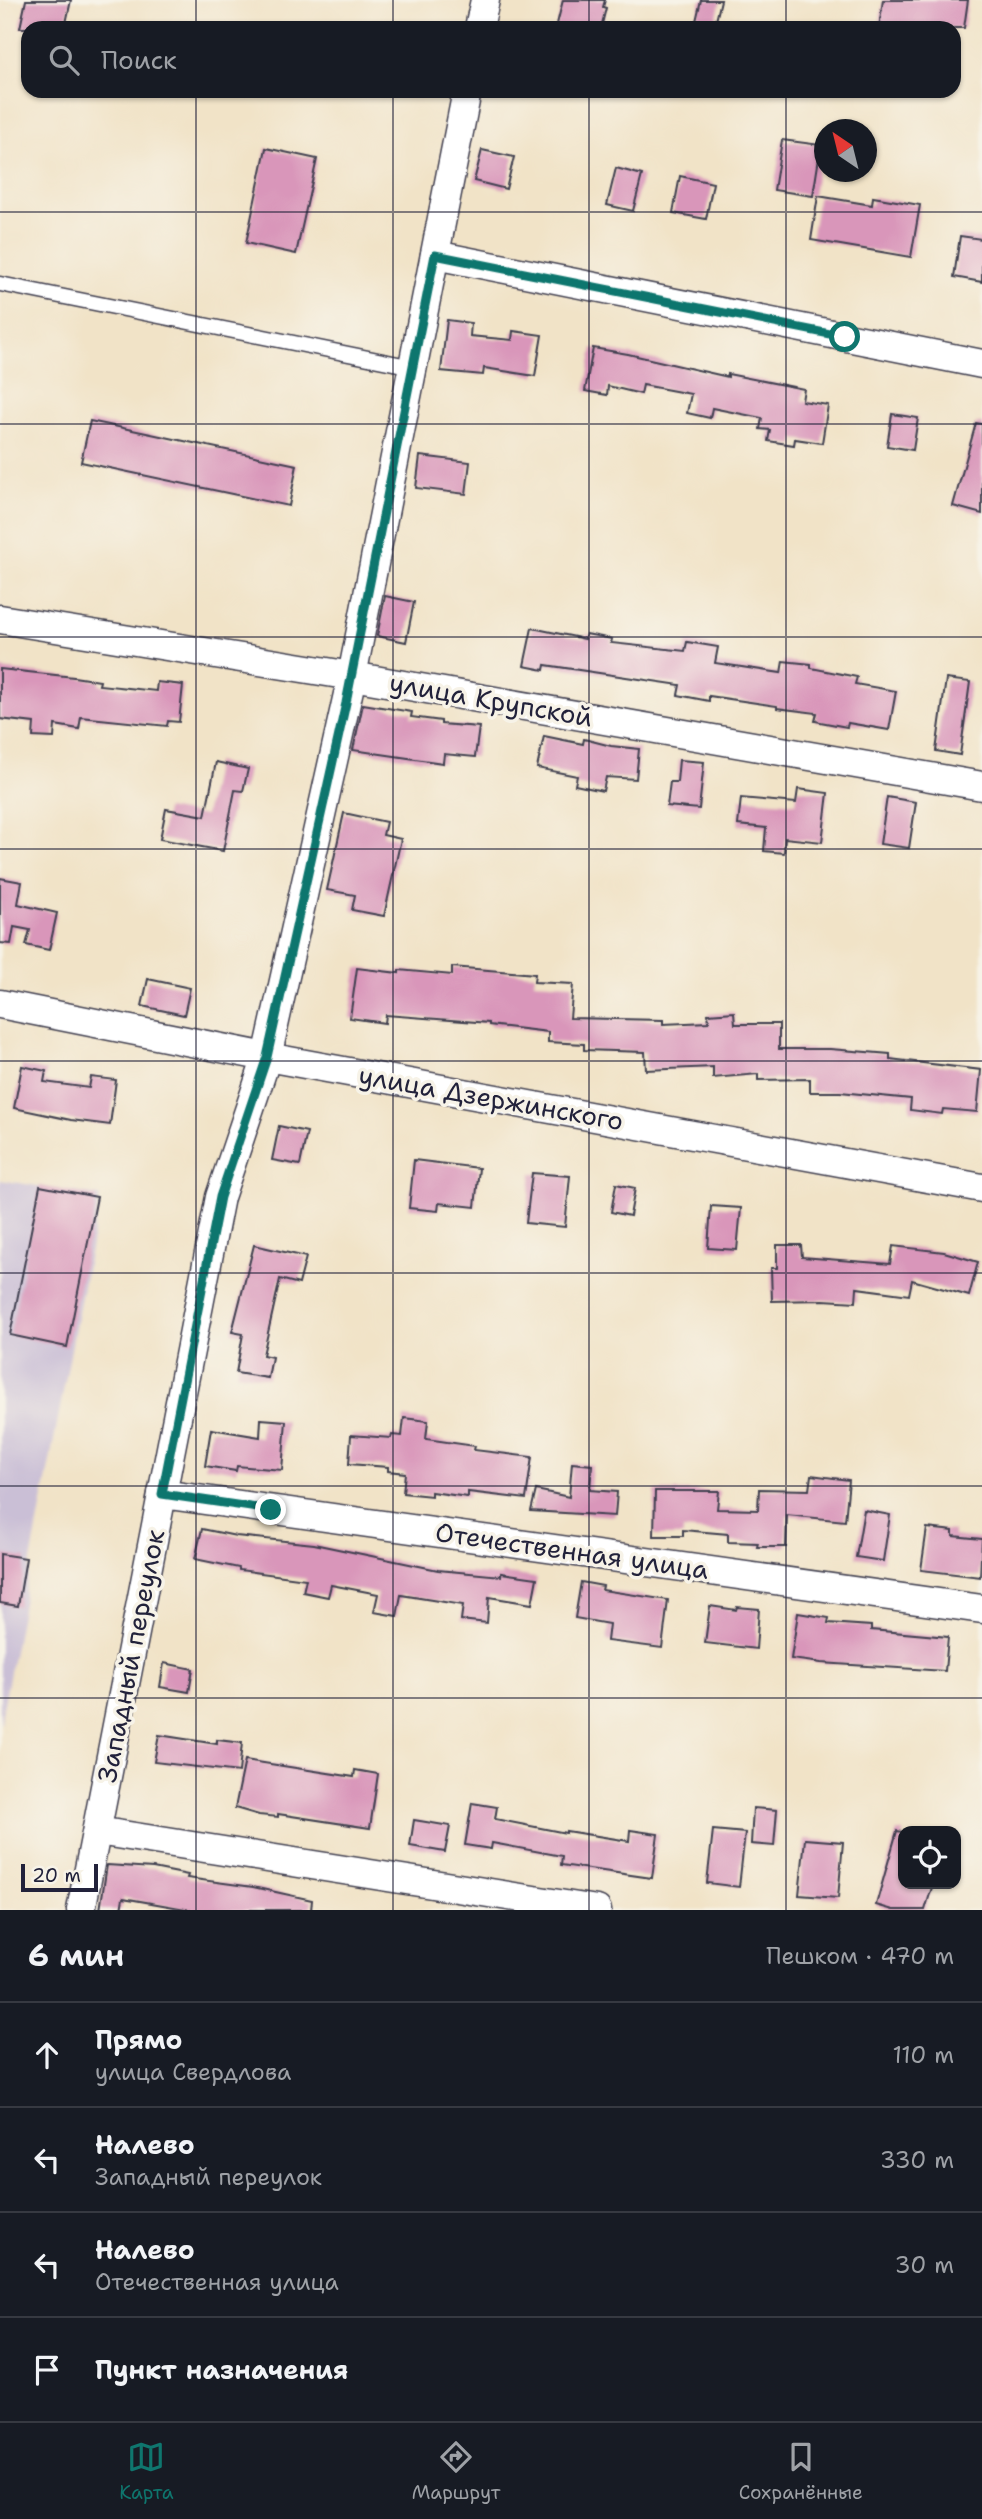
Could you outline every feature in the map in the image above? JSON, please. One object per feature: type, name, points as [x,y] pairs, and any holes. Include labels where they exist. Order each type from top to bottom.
[{"type":"street","points":[[481,21],[485,0]]},
{"type":"street","name":"Западный переулок","points":[[81,1910],[220,1197],[267,1057],[352,676],[466,98]]},
{"type":"street","points":[[435,255],[982,364]]},
{"type":"street","name":"улица Крупской","points":[[0,619],[352,676],[982,786]]},
{"type":"street","name":"улица Дзержинского","points":[[0,1004],[267,1057],[982,1188]]},
{"type":"street","name":"Отечественная улица","points":[[162,1494],[982,1608]]},
{"type":"street","points":[[97,1831],[597,1910]]},
{"type":"lane","points":[[0,284],[413,367]]},
{"type":"shaded area","points":[[0,1180],[100,1196],[0,1725]]},
{"type":"building","points":[[26,0],[71,0],[66,21],[22,21]]},
{"type":"building","points":[[563,0],[605,0],[603,21],[558,21]]},
{"type":"building","points":[[701,0],[721,0],[716,21],[696,21]]},
{"type":"building","points":[[883,0],[968,0],[964,28],[961,28],[961,21],[880,21]]},
{"type":"building","points":[[782,140],[814,144],[813,196],[774,190]]},
{"type":"building","points":[[266,148],[317,159],[296,254],[246,243]]},
{"type":"building","points":[[482,150],[514,157],[506,189],[474,181]]},
{"type":"building","points":[[616,168],[642,175],[633,211],[607,205]]},
{"type":"building","points":[[680,176],[713,183],[706,219],[673,213]]},
{"type":"building","points":[[818,196],[872,205],[873,197],[920,205],[911,257],[811,240]]},
{"type":"building","points":[[960,236],[982,239],[982,282],[954,277]]},
{"type":"building","points":[[447,320],[471,323],[470,336],[512,340],[513,331],[542,335],[535,376],[484,368],[483,375],[441,371]]},
{"type":"building","points":[[593,348],[728,377],[728,374],[804,389],[802,401],[828,405],[822,443],[795,439],[794,445],[768,441],[770,430],[760,429],[762,418],[712,408],[710,418],[687,413],[691,394],[643,385],[641,394],[608,386],[607,395],[585,391]]},
{"type":"building","points":[[892,414],[918,418],[913,450],[887,446]]},
{"type":"building","points":[[90,421],[297,465],[289,506],[81,462]]},
{"type":"building","points":[[976,423],[982,424],[982,514],[953,506]]},
{"type":"building","points":[[420,456],[470,462],[466,494],[416,488]]},
{"type":"building","points":[[385,596],[414,602],[406,642],[377,636]]},
{"type":"building","points":[[532,628],[585,639],[586,634],[612,639],[611,643],[685,651],[687,642],[718,647],[715,663],[781,673],[783,661],[811,664],[811,668],[857,677],[855,684],[896,691],[889,730],[815,721],[817,713],[777,706],[709,696],[709,701],[678,695],[680,685],[545,665],[544,670],[524,666]]},
{"type":"building","points":[[0,669],[74,677],[100,681],[99,685],[156,691],[157,682],[183,685],[179,722],[168,721],[167,726],[81,717],[79,729],[55,725],[54,738],[33,737],[34,723],[0,719]]},
{"type":"building","points":[[946,679],[970,682],[960,755],[936,751]]},
{"type":"building","points":[[363,704],[412,712],[411,717],[441,721],[441,724],[479,727],[475,757],[444,754],[443,763],[353,750]]},
{"type":"building","points":[[544,736],[583,744],[584,739],[639,749],[636,779],[606,777],[603,791],[575,785],[577,776],[537,768]]},
{"type":"building","points":[[679,760],[704,762],[699,809],[667,806],[670,782],[677,782]]},
{"type":"building","points":[[216,762],[248,769],[243,791],[235,790],[223,851],[160,839],[166,809],[205,816]]},
{"type":"building","points":[[798,789],[828,793],[822,842],[785,838],[784,853],[764,851],[766,828],[738,825],[741,798],[796,803]]},
{"type":"building","points":[[887,797],[916,802],[909,848],[880,844]]},
{"type":"building","points":[[344,813],[386,822],[383,835],[401,839],[384,916],[352,910],[355,895],[327,890]]},
{"type":"building","points":[[0,878],[22,882],[18,904],[57,913],[49,950],[26,945],[30,930],[14,927],[11,944],[0,943]]},
{"type":"building","points":[[452,967],[535,974],[534,982],[573,984],[570,1018],[663,1020],[663,1024],[709,1022],[708,1014],[734,1012],[735,1024],[779,1024],[779,1049],[830,1049],[890,1054],[890,1059],[981,1070],[977,1112],[943,1109],[942,1114],[910,1110],[911,1099],[810,1092],[810,1079],[758,1080],[758,1074],[713,1078],[713,1067],[646,1070],[645,1052],[584,1050],[584,1044],[548,1042],[548,1032],[489,1023],[386,1015],[385,1023],[350,1018],[357,968],[452,975]]},
{"type":"building","points":[[148,979],[190,988],[184,1015],[142,1006]]},
{"type":"building","points":[[22,1066],[46,1071],[44,1082],[89,1088],[91,1077],[116,1080],[110,1125],[14,1108]]},
{"type":"building","points":[[279,1126],[307,1132],[300,1165],[272,1160]]},
{"type":"building","points":[[414,1160],[479,1168],[475,1207],[439,1203],[438,1211],[409,1208]]},
{"type":"building","points":[[532,1173],[570,1176],[565,1227],[526,1223]]},
{"type":"building","points":[[616,1184],[635,1188],[630,1216],[611,1212]]},
{"type":"building","points":[[40,1186],[97,1197],[67,1347],[10,1335]]},
{"type":"building","points":[[711,1206],[741,1208],[737,1250],[708,1248]]},
{"type":"building","points":[[254,1245],[306,1257],[299,1284],[280,1279],[263,1355],[272,1357],[268,1378],[236,1373],[243,1334],[232,1332]]},
{"type":"building","points":[[777,1245],[801,1245],[802,1257],[890,1264],[893,1246],[944,1252],[978,1262],[969,1296],[912,1280],[909,1295],[857,1288],[856,1302],[772,1301],[771,1268],[777,1268]]},
{"type":"building","points":[[404,1418],[428,1421],[426,1439],[475,1446],[474,1450],[532,1457],[526,1499],[468,1492],[468,1497],[431,1492],[431,1496],[403,1493],[405,1473],[388,1471],[388,1467],[349,1464],[351,1435],[391,1438],[392,1435],[402,1436]]},
{"type":"building","points":[[261,1419],[286,1421],[282,1470],[237,1466],[236,1471],[205,1466],[211,1429],[260,1437]]},
{"type":"building","points":[[572,1463],[592,1465],[590,1490],[617,1492],[615,1516],[531,1511],[536,1490],[569,1497]]},
{"type":"building","points":[[811,1475],[849,1480],[845,1521],[787,1515],[786,1547],[757,1547],[758,1543],[728,1542],[728,1534],[683,1530],[683,1536],[654,1536],[655,1491],[719,1491],[717,1509],[758,1510],[759,1489],[809,1490]]},
{"type":"building","points":[[864,1510],[890,1515],[883,1561],[856,1557]]},
{"type":"building","points":[[927,1528],[953,1531],[953,1536],[982,1539],[980,1577],[921,1570]]},
{"type":"building","points":[[202,1529],[236,1536],[314,1544],[438,1570],[537,1578],[532,1604],[489,1597],[487,1623],[461,1620],[463,1605],[401,1595],[397,1616],[374,1612],[378,1594],[331,1585],[328,1597],[303,1592],[306,1579],[239,1570],[195,1559]]},
{"type":"building","points":[[0,1554],[26,1558],[18,1606],[0,1603]]},
{"type":"building","points":[[581,1582],[603,1586],[602,1590],[668,1600],[662,1648],[607,1641],[609,1624],[575,1618]]},
{"type":"building","points":[[710,1606],[736,1610],[737,1607],[759,1609],[756,1649],[705,1643]]},
{"type":"building","points":[[798,1613],[829,1618],[828,1623],[871,1626],[871,1630],[948,1637],[945,1671],[791,1659]]},
{"type":"building","points":[[164,1663],[193,1669],[189,1692],[160,1687]]},
{"type":"building","points":[[159,1735],[217,1744],[217,1740],[242,1743],[239,1772],[154,1762]]},
{"type":"building","points":[[245,1760],[354,1777],[355,1770],[378,1774],[370,1828],[278,1814],[278,1817],[259,1815],[235,1808]]},
{"type":"building","points":[[472,1803],[497,1807],[495,1819],[566,1833],[629,1841],[630,1830],[658,1834],[652,1878],[561,1865],[562,1856],[492,1843],[491,1849],[465,1845]]},
{"type":"building","points":[[753,1808],[777,1810],[774,1846],[751,1844]]},
{"type":"building","points":[[414,1820],[450,1826],[445,1852],[410,1846]]},
{"type":"building","points":[[713,1830],[745,1833],[739,1887],[707,1883]]},
{"type":"building","points":[[898,1831],[898,1889],[931,1889],[925,1910],[893,1910],[876,1905]]},
{"type":"building","points":[[805,1839],[843,1842],[838,1898],[799,1895]]},
{"type":"building","points":[[107,1865],[153,1868],[188,1875],[187,1878],[253,1887],[312,1900],[311,1910],[191,1910],[123,1898],[121,1910],[100,1910]]},
{"type":"route","points":[[271,1510],[162,1494],[220,1197],[267,1057],[346,703],[435,255],[845,337]]}]
